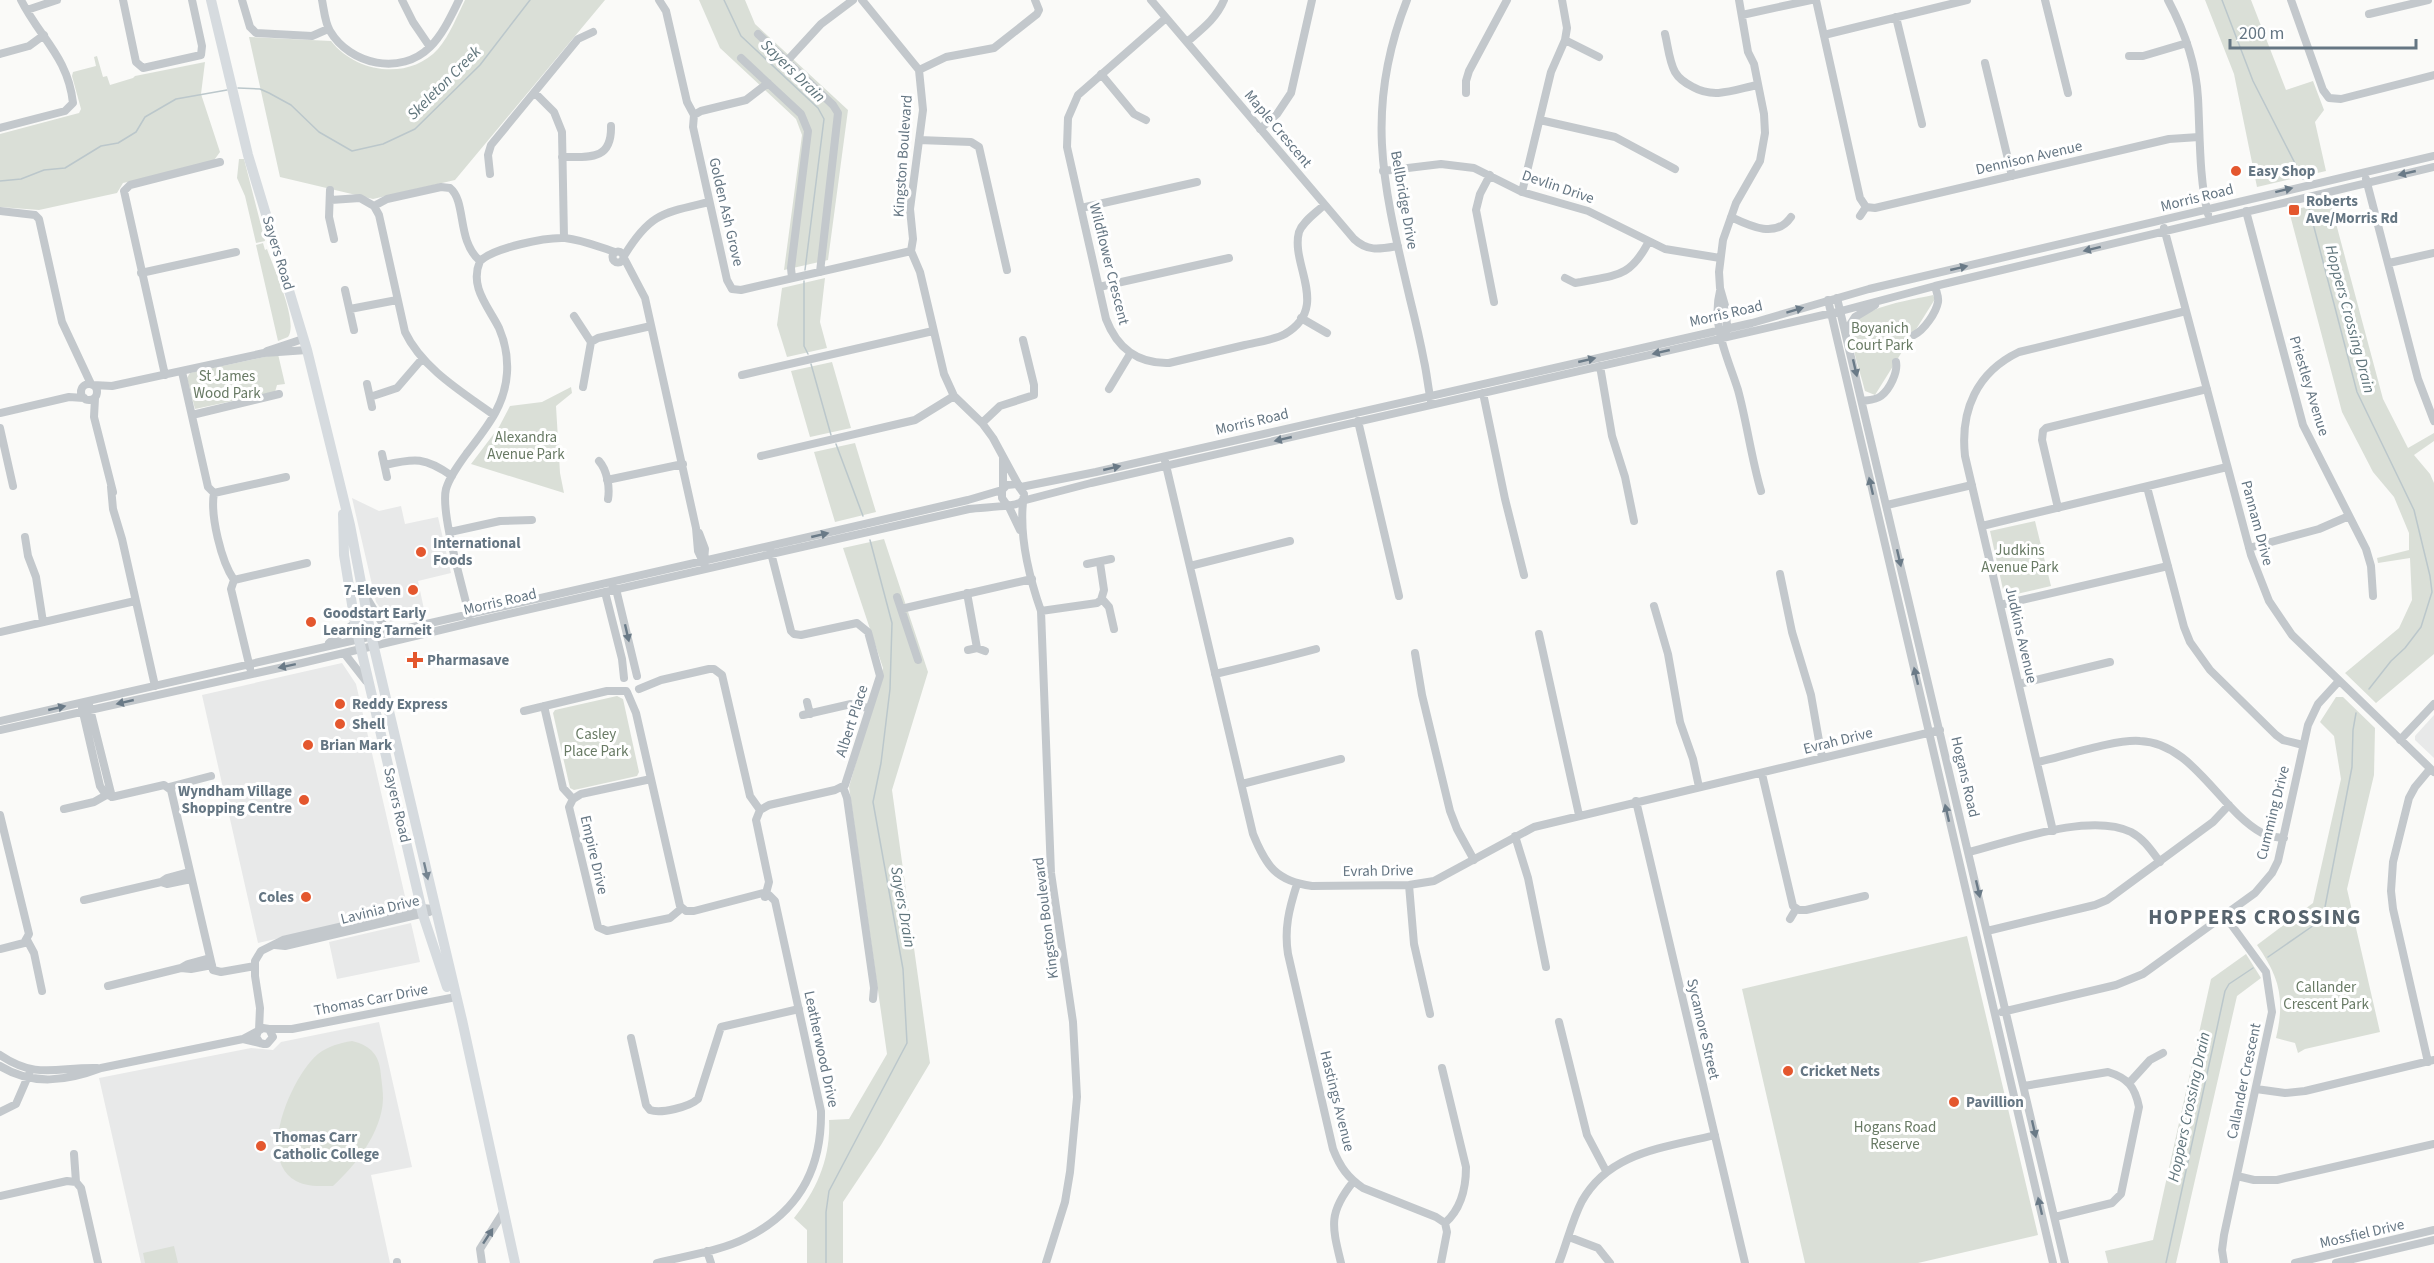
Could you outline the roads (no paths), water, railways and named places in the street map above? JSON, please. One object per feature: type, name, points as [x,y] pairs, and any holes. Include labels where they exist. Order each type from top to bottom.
[{"type":"main road","name":"Sayers Road","points":[[211,0],[248,155],[305,344],[345,509],[372,641],[515,1263]]},
{"type":"main road","name":"Sayers Road","points":[[345,509],[344,555],[355,623],[422,912],[453,997]]},
{"type":"street","points":[[0,128],[65,111],[72,106],[72,98],[62,64],[21,0]]},
{"type":"street","points":[[27,10],[57,0]]},
{"type":"street","points":[[123,0],[137,63],[139,67],[146,68],[201,55],[202,46],[192,0]]},
{"type":"street","points":[[242,0],[250,27],[256,33],[312,36],[328,29]]},
{"type":"street","points":[[322,0],[328,29],[353,54],[371,62],[393,64],[405,62],[430,47],[445,27],[459,0]]},
{"type":"street","points":[[402,0],[413,22],[430,47]]},
{"type":"street","name":"Golden Ash Grove","points":[[659,0],[666,11],[687,102],[694,115],[693,127],[709,202],[727,280],[732,289],[741,290],[911,251]]},
{"type":"street","points":[[787,61],[821,24],[853,0]]},
{"type":"street","points":[[862,0],[920,70],[946,57],[994,48],[1037,14],[1039,10],[1035,0]]},
{"type":"street","name":"Maple Crescent","points":[[1151,0],[1324,206],[1360,245],[1375,250],[1398,246]]},
{"type":"street","points":[[1187,42],[1210,23],[1224,0]]},
{"type":"street","points":[[1260,129],[1277,114],[1291,93],[1312,0]]},
{"type":"street","name":"Bellbridge Drive","points":[[1407,0],[1390,49],[1384,81],[1380,128],[1383,171],[1431,400]]},
{"type":"street","points":[[1466,93],[1469,70],[1507,0]]},
{"type":"street","points":[[1522,192],[1551,72],[1565,40],[1567,28],[1562,0]]},
{"type":"street","points":[[1739,0],[1764,114],[1764,148],[1760,161],[1736,203],[1731,217],[1720,258],[1720,288],[1726,309],[1723,332],[1760,491]]},
{"type":"street","points":[[1742,15],[1812,0]]},
{"type":"street","points":[[1816,0],[1860,198],[1866,207],[1860,216]]},
{"type":"street","points":[[1824,35],[1967,0]]},
{"type":"street","points":[[2045,0],[2068,93]]},
{"type":"street","points":[[2168,0],[2187,43],[2198,97],[2199,137],[2210,220]]},
{"type":"street","points":[[2291,0],[2323,90],[2329,98],[2341,99],[2434,75]]},
{"type":"street","points":[[2369,14],[2428,0]]},
{"type":"street","points":[[1896,17],[1922,124]]},
{"type":"street","name":"Wildflower Crescent","points":[[1131,354],[1122,348],[1110,330],[1067,147],[1066,127],[1078,95],[1166,18]]},
{"type":"street","points":[[490,174],[488,155],[491,145],[578,39],[593,32]]},
{"type":"street","points":[[758,34],[833,105],[839,117],[820,272]]},
{"type":"street","points":[[1665,34],[1676,74],[1682,81],[1701,91],[1715,94],[1757,86]]},
{"type":"street","points":[[0,54],[29,46],[44,35]]},
{"type":"street","points":[[1565,40],[1599,57]]},
{"type":"street","points":[[2129,56],[2143,56],[2187,43]]},
{"type":"street","points":[[741,58],[801,114],[808,131],[791,268],[792,278]]},
{"type":"street","points":[[1985,63],[2012,176]]},
{"type":"street","name":"Kingston Boulevard","points":[[920,70],[923,110],[910,209],[913,239],[911,251],[920,272],[944,374],[954,396],[964,409],[981,423],[1020,486]]},
{"type":"street","points":[[1101,74],[1134,114],[1146,120]]},
{"type":"street","points":[[694,115],[701,111],[746,100],[768,83]]},
{"type":"street","points":[[535,93],[549,105],[562,132],[564,238]]},
{"type":"street","points":[[1540,120],[1615,137],[1675,169]]},
{"type":"street","points":[[562,158],[594,156],[603,153],[609,145],[611,126]]},
{"type":"street","name":"Dennison Avenue","points":[[1866,207],[1875,208],[2169,139],[2199,137]]},
{"type":"street","points":[[919,140],[971,142],[979,147],[1007,270]]},
{"type":"street","name":"Morris Road","points":[[1467,392],[1483,393],[1600,366],[1828,300],[2434,156]]},
{"type":"street","points":[[165,375],[123,195],[125,189],[130,185],[197,170],[220,162]]},
{"type":"street","name":"Devlin Drive","points":[[1383,171],[1441,164],[1474,168],[1522,192],[1588,211],[1648,243],[1680,253],[1720,258]]},
{"type":"street","name":"Morris Road","points":[[1020,486],[1431,400],[1723,332],[1841,311],[1935,286],[2434,167]]},
{"type":"street","points":[[2364,172],[2421,388],[2434,421]]},
{"type":"street","points":[[1490,175],[1480,194],[1476,210],[1494,302]]},
{"type":"street","points":[[1081,208],[1197,182]]},
{"type":"street","points":[[374,206],[387,199],[441,187],[450,188],[456,196],[466,243],[473,255],[480,261]]},
{"type":"street","points":[[330,190],[329,213],[334,239]]},
{"type":"street","points":[[331,200],[348,197],[360,198],[374,206],[379,215],[405,332],[422,359],[494,415]]},
{"type":"street","points":[[619,256],[661,214],[709,202]]},
{"type":"street","points":[[1109,389],[1131,354],[1155,362],[1169,363],[1284,334],[1301,318],[1307,304],[1299,232],[1305,222],[1324,206]]},
{"type":"street","points":[[0,211],[39,218],[62,322],[84,370],[87,386],[81,395],[90,398]]},
{"type":"street","name":"Priestley Avenue","points":[[2246,211],[2303,425],[2370,559],[2373,596]]},
{"type":"street","points":[[1731,217],[1767,230],[1779,228],[1791,217]]},
{"type":"street","name":"Pannam Drive","points":[[2162,220],[2248,548],[2258,577],[2281,622],[2432,771]]},
{"type":"street","points":[[470,618],[445,509],[445,495],[452,476],[494,415],[504,393],[507,373],[501,333],[478,288],[476,274],[480,261],[492,252],[564,238],[583,241],[619,256],[633,274],[645,298],[696,528],[705,549],[705,565]]},
{"type":"street","points":[[1565,278],[1575,283],[1624,272],[1639,260],[1648,243]]},
{"type":"street","points":[[141,273],[236,252]]},
{"type":"street","points":[[2389,263],[2434,253]]},
{"type":"street","points":[[1099,287],[1229,258]]},
{"type":"street","points":[[1914,335],[1923,328],[1936,308],[1938,302],[1935,286]]},
{"type":"street","points":[[345,290],[354,330]]},
{"type":"street","name":"Hogans Road","points":[[1837,298],[2065,1263]]},
{"type":"street","points":[[1846,331],[1855,317],[1892,298]]},
{"type":"street","points":[[350,309],[397,300]]},
{"type":"street","name":"Hogans Road","points":[[1828,300],[2053,1263]]},
{"type":"street","name":"Judkins Avenue","points":[[2053,831],[1965,456],[1964,425],[1976,389],[1993,369],[2012,355],[2027,349],[2186,311]]},
{"type":"street","points":[[574,316],[591,342],[583,387]]},
{"type":"street","points":[[1301,318],[1327,333]]},
{"type":"street","points":[[591,342],[651,326]]},
{"type":"street","points":[[742,375],[933,331]]},
{"type":"street","points":[[981,423],[1000,406],[1037,397],[1023,340]]},
{"type":"street","points":[[69,397],[87,386],[112,386],[305,344]]},
{"type":"street","points":[[370,397],[397,388],[422,359]]},
{"type":"street","points":[[1862,401],[1876,399],[1885,392],[1895,374],[1896,362]]},
{"type":"street","points":[[1600,366],[1612,436],[1625,477],[1634,521]]},
{"type":"street","points":[[182,372],[208,487],[214,493],[214,515],[226,564],[234,580],[231,589],[252,674]]},
{"type":"street","points":[[367,384],[372,407]]},
{"type":"street","points":[[87,386],[97,390],[90,398]]},
{"type":"street","points":[[0,413],[69,397],[90,398],[112,386]]},
{"type":"street","points":[[2058,508],[2040,429],[2207,389]]},
{"type":"street","points":[[1483,393],[1505,499],[1524,575]]},
{"type":"street","points":[[192,415],[279,394]]},
{"type":"street","points":[[761,456],[915,420],[954,396]]},
{"type":"street","points":[[90,398],[154,686]]},
{"type":"street","name":"Morris Road","points":[[1022,502],[1358,421],[1431,400]]},
{"type":"street","points":[[1358,421],[1399,596]]},
{"type":"street","points":[[0,428],[13,486]]},
{"type":"street","points":[[382,454],[387,477]]},
{"type":"street","points":[[1002,454],[1002,498],[1008,505],[1017,506],[1022,502],[1024,494],[1020,486],[1012,483],[1003,489]]},
{"type":"street","name":"Evrah Drive","points":[[1164,456],[1253,834],[1262,856],[1277,875],[1297,884],[1312,886],[1409,885],[1440,879],[1534,827],[1940,730]]},
{"type":"street","points":[[385,465],[421,460],[430,462],[452,476]]},
{"type":"street","points":[[599,461],[607,480],[608,499]]},
{"type":"street","points":[[607,480],[683,464]]},
{"type":"street","points":[[1982,526],[2228,467]]},
{"type":"street","points":[[214,493],[286,477]]},
{"type":"street","points":[[1887,505],[1972,485]]},
{"type":"street","points":[[2147,488],[2184,627],[2198,656],[2221,682],[2276,735],[2283,740],[2303,745]]},
{"type":"street","name":"Morris Road","points":[[771,550],[969,500],[1003,489]]},
{"type":"street","name":"Kingston Boulevard","points":[[1022,502],[1022,533],[1041,611],[1051,873],[1073,1022],[1077,1097],[1065,1202],[1046,1263]]},
{"type":"street","name":"Kingston Boulevard","points":[[1008,505],[1022,533]]},
{"type":"street","name":"Morris Road","points":[[0,730],[154,686],[327,645],[360,644],[771,550],[969,508],[1008,505]]},
{"type":"street","points":[[2248,548],[2319,529],[2349,516]]},
{"type":"street","points":[[450,532],[500,521],[532,520]]},
{"type":"street","points":[[25,537],[28,556],[36,577],[43,622]]},
{"type":"street","points":[[1190,566],[1290,541]]},
{"type":"street","name":"Albert Place","points":[[771,550],[789,627],[794,634],[801,635],[857,623],[868,632],[880,676],[843,787]]},
{"type":"street","points":[[1087,564],[1112,559]]},
{"type":"street","points":[[234,580],[307,563]]},
{"type":"street","points":[[1041,611],[1097,603],[1102,599],[1104,590],[1100,563]]},
{"type":"street","points":[[2000,605],[2168,566]]},
{"type":"street","points":[[1780,574],[1792,632],[1811,695],[1822,759]]},
{"type":"street","points":[[901,609],[1032,579]]},
{"type":"street","points":[[636,713],[641,684],[612,586],[605,592],[622,659],[625,686],[636,713],[678,901],[682,908],[694,911],[766,896],[769,882],[756,820],[760,810],[769,805],[843,787],[849,810],[874,988],[873,999]]},
{"type":"street","points":[[361,587],[374,611],[390,631]]},
{"type":"street","name":"Morris Road","points":[[372,641],[390,631],[605,592]]},
{"type":"street","points":[[967,593],[977,650]]},
{"type":"street","points":[[897,597],[918,660]]},
{"type":"street","points":[[1102,599],[1109,607],[1114,629]]},
{"type":"street","points":[[0,632],[135,601]]},
{"type":"street","points":[[1654,606],[1668,654],[1680,722],[1693,759],[1699,787]]},
{"type":"street","points":[[327,645],[355,623]]},
{"type":"street","points":[[1539,634],[1579,815]]},
{"type":"street","name":"Morris Road","points":[[0,721],[252,674],[344,653],[360,644]]},
{"type":"street","points":[[1215,674],[1316,649]]},
{"type":"street","points":[[344,653],[364,675],[370,688]]},
{"type":"street","points":[[1415,653],[1422,695],[1450,811],[1474,860]]},
{"type":"street","points":[[2019,684],[2110,662]]},
{"type":"street","points":[[625,686],[632,693],[661,680],[709,669],[720,673],[750,796],[760,810]]},
{"type":"street","points":[[625,686],[630,675],[661,680]]},
{"type":"street","name":"Cumming Drive","points":[[1995,1013],[2131,980],[2157,966],[2264,884],[2278,861],[2308,725],[2318,704],[2339,681]]},
{"type":"street","points":[[524,711],[625,686]]},
{"type":"street","points":[[807,702],[806,715],[851,704],[868,708]]},
{"type":"street","points":[[2400,740],[2434,704]]},
{"type":"street","points":[[85,706],[100,786],[110,795]]},
{"type":"street","name":"Empire Drive","points":[[544,706],[563,788],[573,799],[569,807],[595,921],[599,928],[607,931],[670,918],[682,908]]},
{"type":"street","points":[[2038,762],[2122,742],[2153,742],[2183,758],[2229,805],[2260,832],[2284,838]]},
{"type":"street","points":[[1242,784],[1341,759]]},
{"type":"street","points":[[2256,1089],[2285,1093],[2305,1091],[2431,1061],[2392,909],[2391,891],[2394,862],[2409,798],[2415,787],[2432,771]]},
{"type":"street","points":[[1762,774],[1789,895],[1796,909]]},
{"type":"street","points":[[64,809],[110,795],[159,786],[169,787],[211,776]]},
{"type":"street","points":[[573,799],[581,794],[651,779]]},
{"type":"street","points":[[169,787],[213,970],[219,973],[255,966],[263,1029],[256,1037],[260,1043]]},
{"type":"street","name":"Sycamore Street","points":[[1636,801],[1745,1263]]},
{"type":"street","points":[[1988,931],[2095,905],[2107,900],[2213,822],[2229,805]]},
{"type":"street","points":[[0,814],[29,934],[27,940],[20,944],[0,949]]},
{"type":"street","points":[[1969,852],[2088,824],[2111,825],[2141,839],[2160,862]]},
{"type":"street","points":[[1515,836],[1528,878],[1546,967]]},
{"type":"street","points":[[84,900],[161,882],[167,884],[190,876]]},
{"type":"street","name":"Hastings Avenue","points":[[1297,884],[1285,933],[1288,954],[1333,1149],[1339,1164],[1353,1182],[1375,1194],[1436,1217],[1445,1224]]},
{"type":"street","points":[[1409,885],[1412,932],[1430,1014]]},
{"type":"street","name":"Leatherwood Drive","points":[[657,1263],[744,1239],[772,1223],[791,1203],[816,1163],[821,1132],[821,1111],[775,901],[766,896]]},
{"type":"street","points":[[1796,909],[1806,910],[1865,896]]},
{"type":"street","name":"Lavinia Drive","points":[[255,966],[259,953],[274,945],[285,946],[435,909]]},
{"type":"street","points":[[1790,919],[1796,909]]},
{"type":"street","name":"Callander Crescent","points":[[2224,1263],[2222,1250],[2224,1235],[2272,1012],[2266,972],[2225,916]]},
{"type":"street","points":[[27,940],[34,952],[42,991]]},
{"type":"street","points":[[1980,958],[1992,950]]},
{"type":"street","points":[[108,986],[181,968],[191,969],[211,961]]},
{"type":"street","name":"Thomas Carr Drive","points":[[263,1029],[292,1029],[453,997]]},
{"type":"street","points":[[631,1038],[646,1105],[654,1112],[689,1104],[698,1099],[721,1031],[731,1025],[800,1009]]},
{"type":"street","points":[[1559,1022],[1587,1135],[1606,1171]]},
{"type":"street","points":[[0,1054],[29,1074],[47,1081],[243,1039],[263,1029]]},
{"type":"street","points":[[243,1039],[267,1044],[272,1040],[272,1034],[263,1029]]},
{"type":"street","name":"Thomas Carr Drive","points":[[272,1040],[292,1029]]},
{"type":"street","points":[[2130,1082],[2150,1060],[2163,1053]]},
{"type":"street","points":[[0,1066],[15,1074],[29,1074]]},
{"type":"street","points":[[1441,1263],[1447,1232],[1445,1224],[1458,1209],[1466,1180],[1466,1167],[1442,1068]]},
{"type":"street","points":[[2024,1086],[2108,1072],[2120,1075],[2130,1082],[2136,1094],[2139,1107],[2121,1194],[2112,1203],[2055,1217]]},
{"type":"street","points":[[0,1112],[16,1104],[29,1074]]},
{"type":"street","points":[[1559,1263],[1580,1204],[1588,1190],[1606,1171],[1643,1152],[1715,1135]]},
{"type":"street","points":[[2237,1176],[2254,1180],[2277,1180],[2434,1144]]},
{"type":"street","points":[[74,1154],[76,1182],[81,1188],[96,1262]]},
{"type":"street","points":[[0,1196],[67,1180],[76,1182]]},
{"type":"street","points":[[1341,1263],[1334,1230],[1334,1217],[1342,1196],[1353,1182]]},
{"type":"street","points":[[482,1263],[480,1249],[504,1211]]},
{"type":"street","name":"Mossfiel Drive","points":[[2298,1263],[2434,1230]]},
{"type":"street","points":[[1569,1237],[1598,1248],[1610,1263]]},
{"type":"street","name":"Mossfiel Drive","points":[[2337,1263],[2434,1240]]},
{"type":"street","points":[[707,1251],[711,1263]]},
{"type":"waterway","name":"Skeleton Creek","points":[[238,88],[260,89],[291,105],[319,132],[352,151],[383,144],[415,129],[480,65],[530,0]]},
{"type":"waterway","name":"Sayers Drain","points":[[724,0],[741,36],[818,108],[824,119],[805,270]]},
{"type":"waterway","name":"Hoppers Crossing Drain","points":[[2222,0],[2253,81],[2303,179]]},
{"type":"waterway","name":"Skeleton Creek","points":[[0,181],[21,179],[44,170],[65,168],[101,146],[118,143],[136,132],[145,117],[176,99],[227,90]]},
{"type":"waterway","name":"Hoppers Crossing Drain","points":[[2309,208],[2357,392],[2414,510],[2432,592],[2421,627],[2369,689]]},
{"type":"waterway","name":"Sayers Drain","points":[[804,281],[804,346],[808,354]]},
{"type":"waterway","name":"Sayers Drain","points":[[811,364],[831,435]]},
{"type":"waterway","name":"Sayers Drain","points":[[836,444],[863,516]]},
{"type":"waterway","name":"Sayers Drain","points":[[826,1263],[826,1212],[829,1191],[907,1043],[903,969],[873,802],[881,763],[890,689],[892,623],[870,540]]},
{"type":"waterway","name":"Hoppers Crossing Drain","points":[[2268,957],[2317,923],[2325,907],[2352,767],[2356,713]]},
{"type":"waterway","name":"Hoppers Crossing Drain","points":[[2166,1263],[2225,991],[2229,984],[2253,968]]},
{"type":"place","name":"Easy Shop","points":[[2236,171]]},
{"type":"place","name":"Roberts Ave/Morris Rd","points":[[2294,210]]},
{"type":"place","name":"International Foods","points":[[421,552]]},
{"type":"place","name":"7-Eleven","points":[[413,590]]},
{"type":"place","name":"Goodstart Early Learning Tarneit","points":[[311,622]]},
{"type":"place","name":"Pharmasave","points":[[415,660]]},
{"type":"place","name":"Reddy Express","points":[[340,704]]},
{"type":"place","name":"Shell","points":[[340,724]]},
{"type":"place","name":"Brian Mark","points":[[308,745]]},
{"type":"place","name":"Wyndham Village Shopping Centre","points":[[304,800]]},
{"type":"place","name":"Coles","points":[[306,897]]},
{"type":"place","name":"Cricket Nets","points":[[1788,1071]]},
{"type":"place","name":"Pavillion","points":[[1954,1102]]},
{"type":"place","name":"Thomas Carr Catholic College","points":[[261,1146]]},
{"type":"district","name":"HOPPERS CROSSING","points":[[2255,917]]},
{"type":"park label","name":"Boyanich Court Park","points":[[1880,336]]},
{"type":"park label","name":"St James Wood Park","points":[[227,384]]},
{"type":"park label","name":"Alexandra Avenue Park","points":[[526,446]]},
{"type":"park label","name":"Judkins Avenue Park","points":[[2020,558]]},
{"type":"park label","name":"Casley Place Park","points":[[596,742]]},
{"type":"park label","name":"Callander Crescent Park","points":[[2326,996]]},
{"type":"park label","name":"Hogans Road Reserve","points":[[1895,1136]]}]
